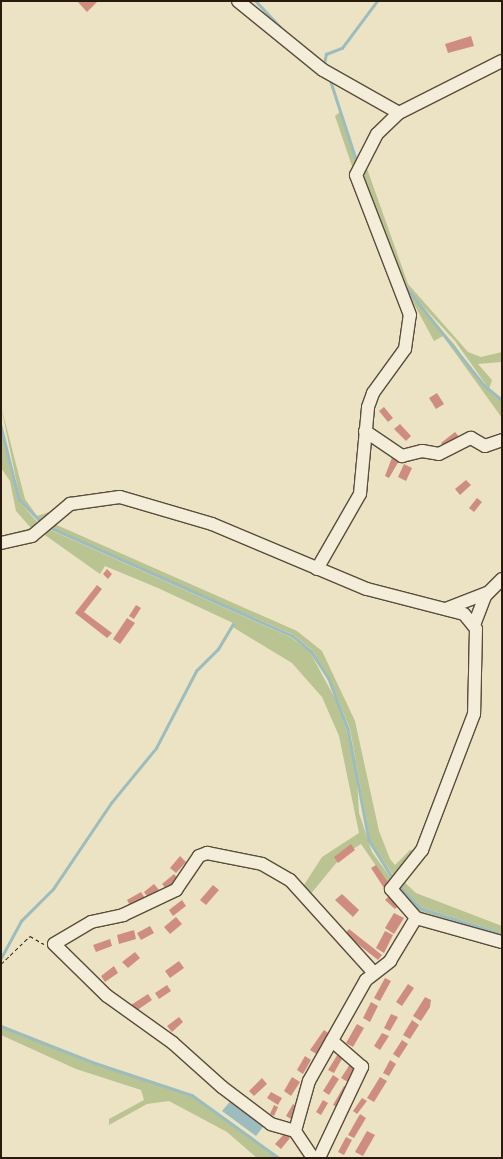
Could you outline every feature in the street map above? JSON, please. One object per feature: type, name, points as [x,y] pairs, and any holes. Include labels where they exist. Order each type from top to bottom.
[{"type":"street","points":[[238,1],[322,70],[399,113]]},
{"type":"street","points":[[317,569],[360,494],[365,431],[373,393],[405,349],[411,306],[374,228],[356,175],[372,140],[399,113],[502,61]]},
{"type":"street","points":[[365,431],[402,456],[422,451],[439,454],[471,438],[485,446],[502,440]]},
{"type":"street","points":[[1,543],[26,539],[76,502],[120,497],[212,524],[317,569],[393,598],[448,608],[464,614],[474,625]]},
{"type":"street","points":[[502,579],[491,590],[474,625],[478,692],[474,714],[427,838],[392,893],[416,918],[502,942]]},
{"type":"street","points":[[448,608],[491,590]]},
{"type":"street","points":[[313,1158],[295,1131],[271,1124],[222,1087],[173,1043],[106,996],[54,944],[91,922],[123,915],[176,890],[199,856],[207,853],[262,864],[290,880],[373,972]]},
{"type":"street","points":[[295,1131],[309,1081],[373,972],[390,961],[416,918]]},
{"type":"street","points":[[319,1158],[362,1067],[332,1041]]},
{"type":"path","points":[[1,964],[30,936],[36,943],[54,944]]},
{"type":"green space","points":[[340,112],[358,169],[355,175],[335,116]]},
{"type":"green space","points":[[365,163],[408,284],[468,352],[481,357],[502,352],[501,362],[478,364],[492,380],[489,389],[455,341],[409,291],[376,215],[361,170]]},
{"type":"green space","points":[[408,293],[454,344],[483,386],[502,402],[502,418],[443,336],[434,341]]},
{"type":"green space","points":[[1,406],[25,499],[37,516],[55,510],[41,521],[20,499]]},
{"type":"green space","points":[[1,431],[18,500],[39,524],[34,530],[1,541],[1,536],[31,528],[16,511],[10,481],[1,468]]},
{"type":"green space","points":[[50,522],[297,631],[322,651],[355,721],[379,831],[390,859],[395,865],[410,850],[420,850],[397,881],[370,840],[350,729],[330,679],[312,650],[294,635],[88,545],[49,526]]},
{"type":"green space","points":[[46,528],[292,638],[310,652],[339,706],[356,762],[359,813],[372,852],[393,881],[389,885],[361,844],[342,856],[309,896],[302,888],[322,857],[359,833],[339,736],[322,697],[292,663],[231,626],[233,623],[158,588],[105,566],[100,574],[42,533]]},
{"type":"green space","points":[[403,881],[416,893],[502,926],[502,933],[421,907],[399,885]]},
{"type":"green space","points":[[397,886],[420,909],[502,935],[502,940],[416,916]]},
{"type":"green space","points":[[1,1027],[94,1064],[192,1096],[278,1158],[257,1158],[227,1132],[169,1101],[147,1104],[109,1125],[109,1119],[144,1100],[141,1090],[76,1069],[1,1035]]},
{"type":"water","points":[[233,1098],[266,1123],[256,1136],[222,1111]]},
{"type":"building","points":[[77,1],[98,1],[87,12]]},
{"type":"building","points":[[471,36],[474,46],[448,53],[445,44]]},
{"type":"building","points":[[437,393],[444,404],[436,409],[429,398]]},
{"type":"building","points":[[384,407],[393,418],[388,422],[379,411]]},
{"type":"building","points":[[400,424],[411,436],[406,441],[394,429]]},
{"type":"building","points":[[455,432],[460,438],[446,449],[441,443]]},
{"type":"building","points":[[393,455],[400,459],[389,478],[385,476]]},
{"type":"building","points":[[404,464],[412,468],[406,481],[398,477]]},
{"type":"building","points":[[466,480],[471,485],[460,495],[455,489]]},
{"type":"building","points":[[477,498],[482,502],[474,512],[469,508]]},
{"type":"building","points":[[107,569],[112,574],[108,579],[103,574]]},
{"type":"building","points":[[97,585],[102,589],[84,612],[112,633],[107,638],[75,613]]},
{"type":"building","points":[[136,605],[141,608],[134,619],[129,616]]},
{"type":"building","points":[[127,618],[135,623],[120,644],[113,639]]},
{"type":"building","points":[[351,844],[355,850],[338,863],[334,857]]},
{"type":"building","points":[[180,856],[186,862],[176,873],[170,868]]},
{"type":"building","points":[[376,865],[389,884],[384,888],[371,868]]},
{"type":"building","points":[[174,874],[179,880],[167,890],[162,884]]},
{"type":"building","points":[[154,884],[159,890],[149,899],[144,892]]},
{"type":"building","points":[[213,885],[219,890],[206,905],[200,900]]},
{"type":"building","points":[[141,892],[145,898],[131,907],[127,900]]},
{"type":"building","points":[[342,894],[359,910],[353,917],[335,900]]},
{"type":"building","points":[[389,896],[399,905],[395,909],[385,900]]},
{"type":"building","points":[[182,900],[186,906],[173,916],[169,910]]},
{"type":"building","points":[[394,913],[404,918],[394,934],[385,928]]},
{"type":"building","points":[[176,917],[182,924],[170,934],[164,927]]},
{"type":"building","points":[[150,926],[154,933],[141,940],[137,933]]},
{"type":"building","points":[[349,929],[382,955],[378,960],[345,934]]},
{"type":"building","points":[[134,930],[136,939],[119,944],[117,935]]},
{"type":"building","points":[[385,931],[393,935],[384,953],[376,948]]},
{"type":"building","points":[[110,939],[112,946],[96,952],[93,945]]},
{"type":"building","points":[[135,952],[140,958],[128,968],[122,962]]},
{"type":"building","points":[[179,961],[184,968],[170,978],[165,971]]},
{"type":"building","points":[[114,966],[118,973],[105,982],[101,976]]},
{"type":"building","points":[[385,978],[391,981],[380,1001],[374,998]]},
{"type":"building","points":[[408,984],[414,988],[402,1006],[396,1002]]},
{"type":"building","points":[[167,985],[171,991],[159,999],[155,993]]},
{"type":"building","points":[[148,994],[152,1000],[136,1011],[131,1005]]},
{"type":"building","points":[[425,997],[431,1000],[430,1007],[421,1021],[413,1016]]},
{"type":"building","points":[[371,1002],[378,1006],[370,1022],[363,1018]]},
{"type":"building","points":[[391,1014],[398,1017],[390,1031],[384,1028]]},
{"type":"building","points":[[179,1017],[183,1022],[172,1032],[167,1026]]},
{"type":"building","points":[[412,1020],[419,1025],[410,1039],[403,1035]]},
{"type":"building","points":[[357,1024],[364,1028],[353,1047],[346,1043]]},
{"type":"building","points":[[324,1030],[331,1035],[318,1055],[310,1050]]},
{"type":"building","points":[[382,1033],[389,1036],[380,1050],[374,1046]]},
{"type":"building","points":[[402,1040],[408,1044],[399,1058],[393,1054]]},
{"type":"building","points":[[338,1054],[343,1057],[334,1073],[328,1070]]},
{"type":"building","points":[[305,1056],[311,1060],[303,1074],[297,1070]]},
{"type":"building","points":[[390,1060],[396,1064],[389,1076],[383,1073]]},
{"type":"building","points":[[352,1061],[358,1065],[348,1082],[341,1078]]},
{"type":"building","points":[[333,1075],[339,1079],[329,1095],[323,1091]]},
{"type":"building","points":[[292,1077],[300,1082],[291,1096],[284,1091]]},
{"type":"building","points":[[380,1077],[387,1081],[374,1102],[367,1098]]},
{"type":"building","points":[[262,1078],[267,1084],[254,1096],[249,1091]]},
{"type":"building","points":[[344,1086],[350,1089],[339,1108],[333,1105]]},
{"type":"building","points":[[271,1092],[282,1098],[278,1105],[267,1098]]},
{"type":"building","points":[[362,1098],[367,1101],[357,1114],[353,1111]]},
{"type":"building","points":[[323,1100],[328,1103],[321,1115],[316,1112]]},
{"type":"building","points":[[293,1104],[298,1107],[291,1119],[286,1116]]},
{"type":"building","points":[[274,1105],[278,1107],[274,1116],[270,1114]]},
{"type":"building","points":[[360,1114],[366,1118],[354,1138],[348,1135]]},
{"type":"building","points":[[367,1131],[375,1135],[363,1156],[355,1152]]},
{"type":"building","points":[[285,1133],[290,1138],[281,1149],[275,1144]]},
{"type":"building","points":[[346,1137],[352,1140],[344,1155],[338,1152]]},
{"type":"waterway","points":[[256,1],[282,29]]},
{"type":"waterway","points":[[324,64],[326,54],[342,48],[377,1]]},
{"type":"waterway","points":[[330,79],[357,162]]},
{"type":"waterway","points":[[405,286],[484,385],[502,400]]},
{"type":"waterway","points":[[1,426],[19,499],[42,523]]},
{"type":"waterway","points":[[49,527],[293,636],[311,651],[329,679],[348,729],[369,840],[394,880]]},
{"type":"waterway","points":[[1,958],[21,921],[53,889],[111,803],[156,748],[196,671],[218,649],[233,624]]},
{"type":"waterway","points":[[399,886],[420,908],[502,934]]},
{"type":"waterway","points":[[1,1026],[95,1063],[192,1095],[279,1158]]}]
